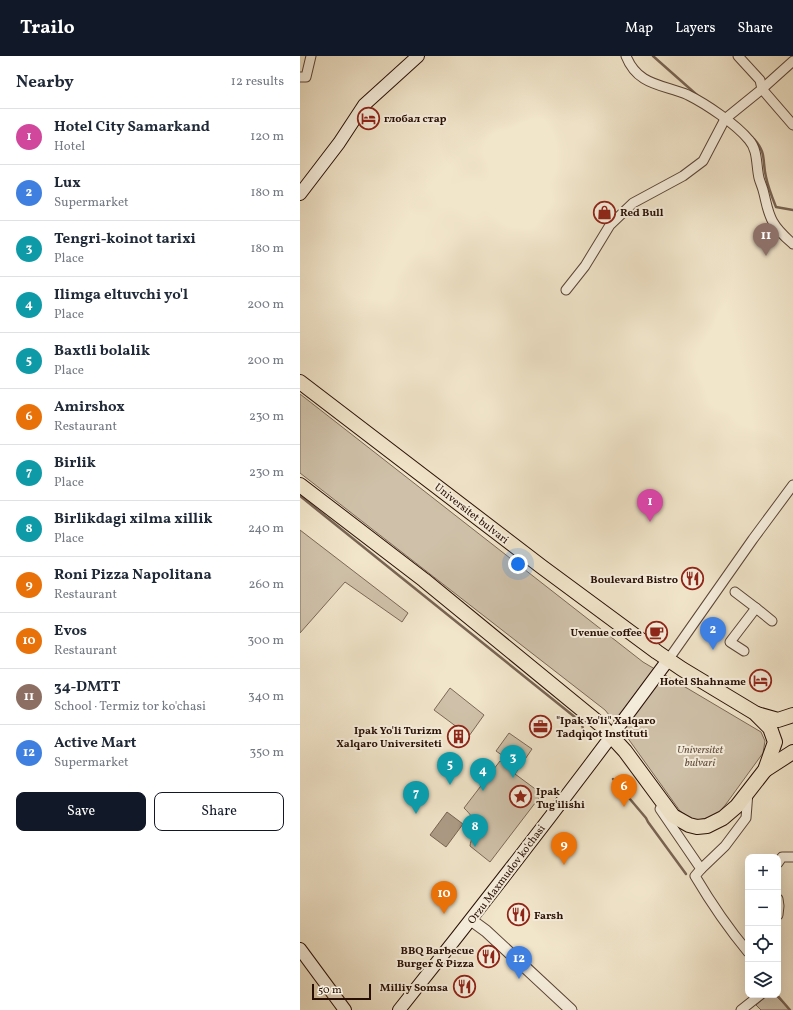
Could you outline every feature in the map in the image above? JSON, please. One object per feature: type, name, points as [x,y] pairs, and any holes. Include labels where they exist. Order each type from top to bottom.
[{"type":"main road","points":[[300,194],[339,143],[364,105],[418,56]]},
{"type":"main road","name":"Universitet bulvari","points":[[300,382],[542,567],[668,660],[755,713],[770,728],[775,742],[765,770],[737,806],[723,818],[708,826],[697,827],[689,825],[673,816],[625,751],[601,726],[424,580],[300,485]]},
{"type":"main road","name":"Orzu Maxmudov ko'chasi","points":[[399,1010],[471,920],[612,737],[668,660]]},
{"type":"main road","points":[[755,713],[778,720],[793,715]]},
{"type":"main road","points":[[765,770],[793,752]]},
{"type":"main road","points":[[300,949],[345,1010]]},
{"type":"street","points":[[300,77],[306,77],[311,56]]},
{"type":"street","points":[[626,56],[634,71],[642,78],[654,85],[687,95],[725,119],[750,140],[754,148],[759,178],[772,222],[781,234],[793,244]]},
{"type":"street","points":[[738,56],[760,80],[762,89],[793,125]]},
{"type":"street","points":[[566,290],[585,266],[610,225],[633,203],[683,176],[703,161],[725,119],[762,89],[793,60]]},
{"type":"street","points":[[668,660],[793,485]]},
{"type":"street","points":[[735,592],[772,621]]},
{"type":"street","points":[[744,651],[730,642],[756,608]]},
{"type":"street","points":[[649,784],[654,801],[701,869]]},
{"type":"street","points":[[745,948],[721,918],[695,876],[725,846],[746,818],[748,792]]},
{"type":"street","points":[[781,858],[782,857],[793,857]]},
{"type":"street","points":[[471,920],[486,931],[571,1010]]},
{"type":"street","points":[[741,1010],[756,998]]},
{"type":"green space","name":"Universitet bulvari","points":[[300,394],[643,662],[761,732],[765,741],[763,753],[716,816],[698,820],[690,818],[680,811],[627,737],[605,710],[300,473]]},
{"type":"green space","points":[[300,530],[408,613],[402,622],[345,582],[300,633]]},
{"type":"green space","points":[[450,688],[484,715],[469,736],[434,710]]},
{"type":"green space","points":[[509,733],[532,749],[515,774],[542,794],[490,862],[470,846],[475,831],[475,824],[471,815],[464,808],[500,761],[503,763],[506,758],[496,751]]},
{"type":"green space","points":[[764,998],[778,998],[790,1010],[761,1010],[756,1005]]},
{"type":"shaded area","points":[[447,812],[463,824],[446,847],[430,835]]},
{"type":"waterway","points":[[653,56],[697,95]]},
{"type":"waterway","points":[[754,139],[761,149],[767,181],[776,207],[793,210]]},
{"type":"waterway","points":[[300,496],[581,722],[587,736]]},
{"type":"waterway","points":[[613,779],[646,818],[686,874]]},
{"type":"waterway","points":[[780,998],[790,1010]]},
{"type":"place","name":"глобал стар","points":[[369,118]]},
{"type":"place","name":"Red Bull","points":[[605,212]]},
{"type":"place","name":"34-DMTT","points":[[766,256]]},
{"type":"place","name":"Hotel City Samarkand","points":[[650,522]]},
{"type":"place","name":"Boulevard Bistro","points":[[693,579]]},
{"type":"place","name":"Uvenue coffee","points":[[657,632]]},
{"type":"place","name":"Lux","points":[[713,650]]},
{"type":"place","name":"Hotel Shahname","points":[[761,681]]},
{"type":"place","name":"\"Ipak Yo'li\" Xalqaro Tadqiqot Instituti","points":[[541,726]]},
{"type":"place","name":"Ipak Yo'li Turizm Xalqaro Universiteti","points":[[458,736]]},
{"type":"place","name":"Tengri-koinot tarixi","points":[[513,778]]},
{"type":"place","name":"Baxtli bolalik","points":[[450,785]]},
{"type":"place","name":"Ilimga eltuvchi yo'l","points":[[483,791]]},
{"type":"place","name":"Ipak Tug'ilishi","points":[[520,797]]},
{"type":"place","name":"Amirshox","points":[[624,807]]},
{"type":"place","name":"Birlik","points":[[416,814]]},
{"type":"place","name":"Birlikdagi xilma xillik","points":[[475,847]]},
{"type":"place","name":"Roni Pizza Napolitana","points":[[564,865]]},
{"type":"place","name":"Evos","points":[[444,914]]},
{"type":"place","name":"Farsh","points":[[518,915]]},
{"type":"place","name":"BBQ Barbecue Burger & Pizza","points":[[489,956]]},
{"type":"place","name":"Active Mart","points":[[519,979]]},
{"type":"place","name":"Milliy Somsa","points":[[464,987]]}]
